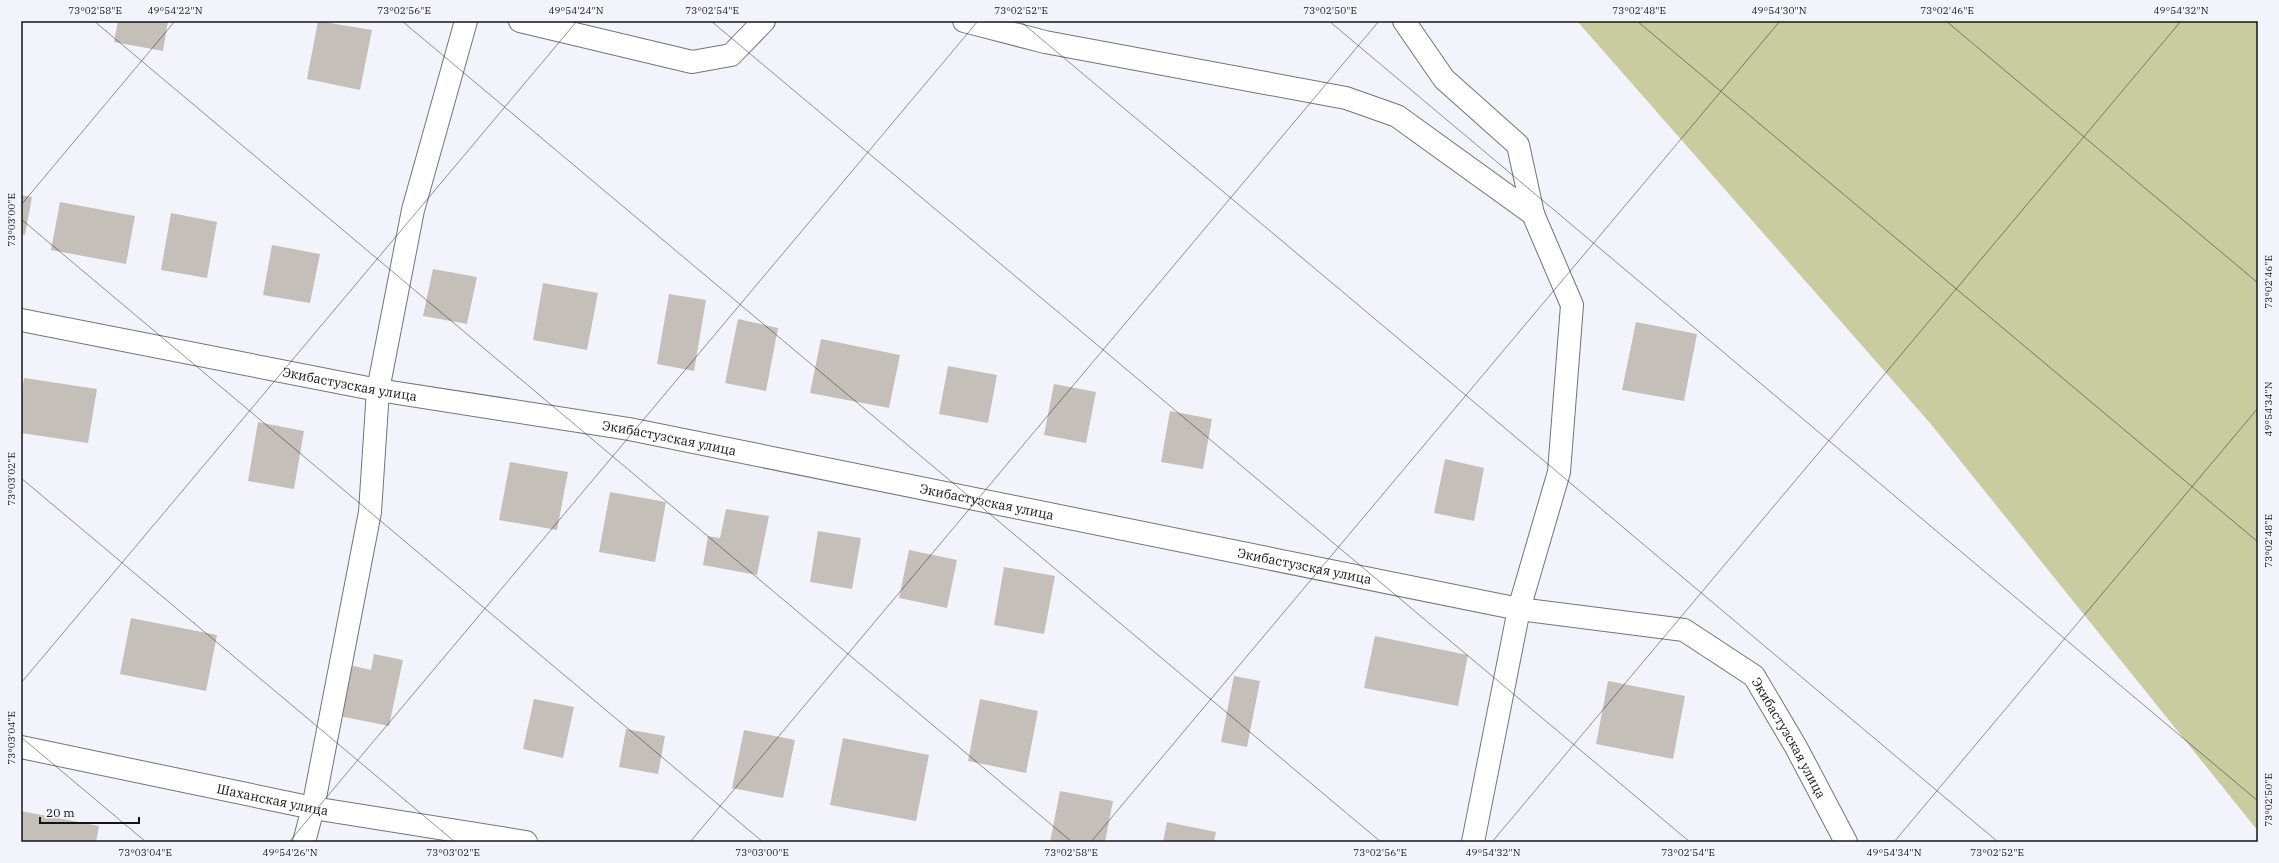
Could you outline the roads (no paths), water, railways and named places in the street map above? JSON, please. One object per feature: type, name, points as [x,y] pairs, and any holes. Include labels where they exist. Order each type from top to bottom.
[{"type":"street","points":[[304,842],[313,808],[370,512],[378,390],[413,210],[466,21]]},
{"type":"street","points":[[520,21],[692,62],[731,55],[764,21]]},
{"type":"street","points":[[964,21],[1045,42],[1346,98],[1397,116],[1532,214]]},
{"type":"street","points":[[1404,21],[1444,79],[1518,145],[1532,214],[1572,305],[1558,472],[1519,610],[1473,842]]},
{"type":"street","name":"Экибастузская улица","points":[[21,320],[378,390],[629,429],[1519,610],[1684,630],[1754,676],[1796,747],[1846,842]]},
{"type":"street","name":"Шаханская улица","points":[[21,747],[313,808],[526,842]]}]
